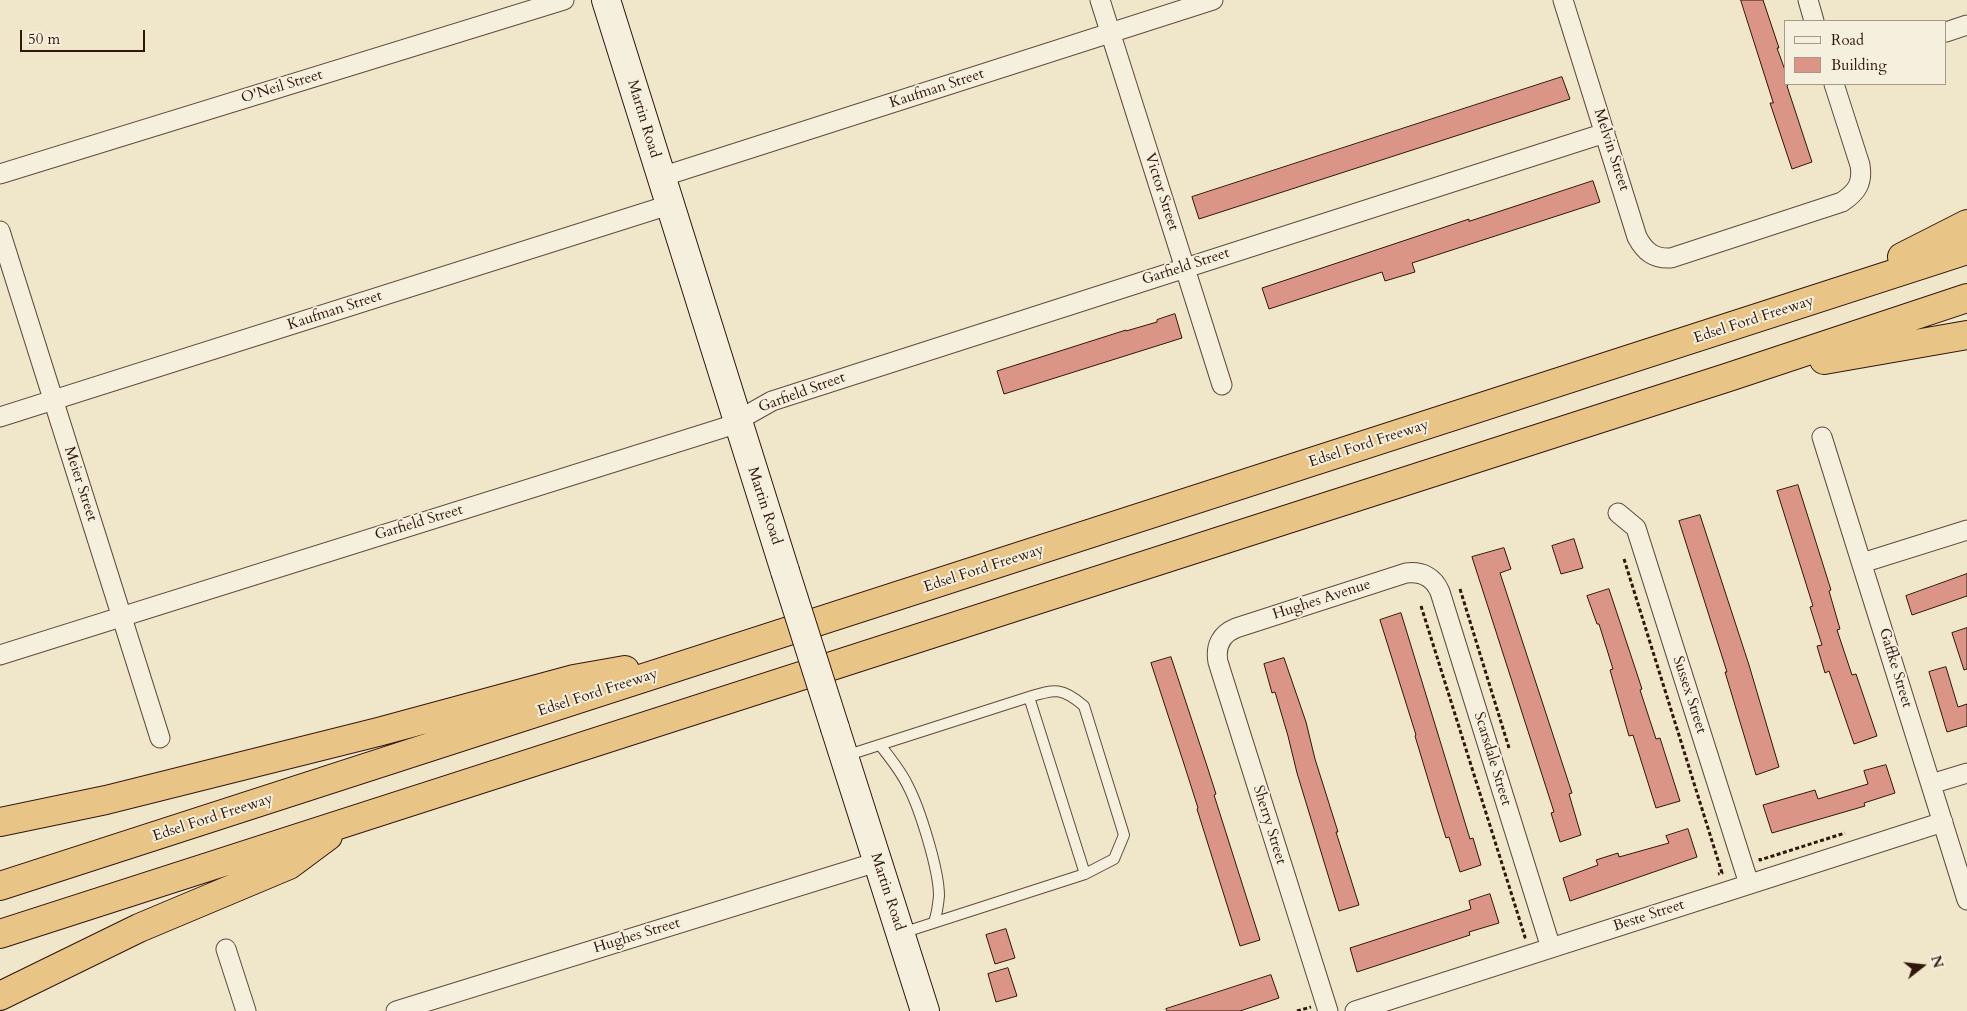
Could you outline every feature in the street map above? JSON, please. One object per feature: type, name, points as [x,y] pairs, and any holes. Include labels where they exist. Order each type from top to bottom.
[{"type":"highway","points":[[1827,296],[1967,224]]},
{"type":"highway","name":"Edsel Ford Freeway","points":[[0,886],[1967,250]]},
{"type":"highway","points":[[0,934],[1730,377],[1967,298]]},
{"type":"highway","points":[[1730,377],[1967,335]]},
{"type":"highway","points":[[0,822],[106,800],[378,732],[574,679],[742,647]]},
{"type":"highway","points":[[0,996],[139,928],[289,865],[347,822]]},
{"type":"street","name":"O'Neil Street","points":[[0,174],[564,0]]},
{"type":"street","name":"Martin Road","points":[[606,0],[737,421],[925,1011]]},
{"type":"street","name":"Victor Street","points":[[1100,0],[1222,385]]},
{"type":"street","name":"Kaufman Street","points":[[661,177],[1213,0]]},
{"type":"street","name":"Melvin Street","points":[[1563,0],[1637,237],[1649,254],[1664,258],[1694,250],[1825,208],[1842,202],[1853,195],[1860,185],[1860,165],[1834,85]]},
{"type":"street","points":[[1808,0],[1814,20]]},
{"type":"street","points":[[1947,32],[1967,26]]},
{"type":"street","name":"Garfield Street","points":[[0,655],[726,427],[772,401],[1605,132]]},
{"type":"street","name":"Kaufman Street","points":[[0,417],[669,205]]},
{"type":"street","name":"Meier Street","points":[[0,231],[160,738]]},
{"type":"street","name":"Gaffke Street","points":[[1822,437],[1967,900]]},
{"type":"street","name":"Sussex Street","points":[[1618,513],[1636,528],[1749,884]]},
{"type":"street","points":[[1862,563],[1967,530]]},
{"type":"street","name":"Hughes Avenue","points":[[1221,638],[1236,628],[1406,573],[1418,572],[1425,575]]},
{"type":"street","name":"Scarsdale Street","points":[[1425,575],[1436,583],[1440,592],[1551,948]]},
{"type":"street","name":"Sherry Street","points":[[1221,638],[1218,646],[1218,662],[1321,1008]]},
{"type":"street","points":[[1931,784],[1967,773]]},
{"type":"street","name":"Beste Street","points":[[1356,1011],[1943,822]]},
{"type":"street","name":"Hughes Street","points":[[396,1011],[877,862]]},
{"type":"street","points":[[226,949],[246,1011]]},
{"type":"lane","points":[[844,756],[1053,690],[1074,697],[1084,706],[1124,835],[1114,859],[1085,874],[900,933]]},
{"type":"lane","points":[[1029,697],[1085,874]]},
{"type":"lane","points":[[880,745],[908,786],[920,816],[935,868],[939,895],[934,922]]},
{"type":"path","points":[[1624,559],[1722,873]]},
{"type":"path","points":[[1421,606],[1525,937]]},
{"type":"path","points":[[1760,860],[1854,830]]},
{"type":"path","points":[[1297,1011],[1321,1008]]},
{"type":"building","points":[[1741,0],[1763,0],[1784,67],[1784,85],[1788,85],[1812,162],[1792,169],[1770,103],[1773,103]]},
{"type":"building","points":[[1562,77],[1570,99],[1199,219],[1192,197]]},
{"type":"building","points":[[1593,181],[1600,202],[1412,263],[1415,272],[1385,281],[1382,272],[1269,309],[1262,288],[1469,219],[1469,221]]},
{"type":"building","points":[[1175,314],[1182,338],[1004,394],[997,371],[1157,322],[1157,320]]},
{"type":"building","points":[[1798,485],[1831,590],[1829,591],[1840,629],[1837,630],[1852,675],[1856,674],[1877,736],[1854,744],[1829,671],[1825,673],[1817,646],[1822,645],[1810,607],[1813,606],[1777,491]]},
{"type":"building","points":[[1700,515],[1749,665],[1779,767],[1756,775],[1725,672],[1727,672],[1679,521]]},
{"type":"building","points":[[1574,539],[1583,568],[1561,574],[1552,546]]},
{"type":"building","points":[[1504,548],[1511,569],[1500,573],[1572,793],[1569,794],[1581,835],[1560,842],[1551,813],[1554,812],[1472,557]]},
{"type":"building","points":[[1967,574],[1967,596],[1912,615],[1906,596]]},
{"type":"building","points":[[1609,589],[1642,689],[1640,690],[1656,739],[1660,738],[1680,801],[1656,808],[1633,735],[1629,736],[1610,670],[1613,669],[1599,624],[1597,624],[1587,596]]},
{"type":"building","points":[[1401,613],[1470,839],[1473,838],[1481,865],[1460,872],[1449,837],[1446,838],[1380,620]]},
{"type":"building","points":[[1967,628],[1967,669],[1964,670],[1952,633]]},
{"type":"building","points":[[1171,657],[1216,794],[1214,795],[1260,940],[1240,946],[1151,663]]},
{"type":"building","points":[[1284,658],[1306,722],[1315,759],[1338,832],[1336,832],[1359,905],[1339,911],[1297,773],[1275,692],[1272,693],[1264,664]]},
{"type":"building","points":[[1946,667],[1958,707],[1967,704],[1967,726],[1947,732],[1929,672]]},
{"type":"building","points":[[1886,765],[1895,793],[1864,803],[1865,806],[1772,833],[1763,805],[1815,790],[1818,799],[1868,784],[1864,771]]},
{"type":"building","points":[[1688,829],[1697,857],[1570,901],[1563,878],[1598,865],[1596,860],[1618,853],[1619,857],[1669,843],[1666,836]]},
{"type":"building","points":[[1490,894],[1499,923],[1469,932],[1470,935],[1357,972],[1350,948],[1471,909],[1469,901]]},
{"type":"building","points":[[1006,929],[1015,958],[995,964],[986,935]]},
{"type":"building","points":[[1008,968],[1017,996],[996,1002],[988,974]]},
{"type":"building","points":[[1271,975],[1279,998],[1240,1011],[1167,1011],[1166,1009]]}]
